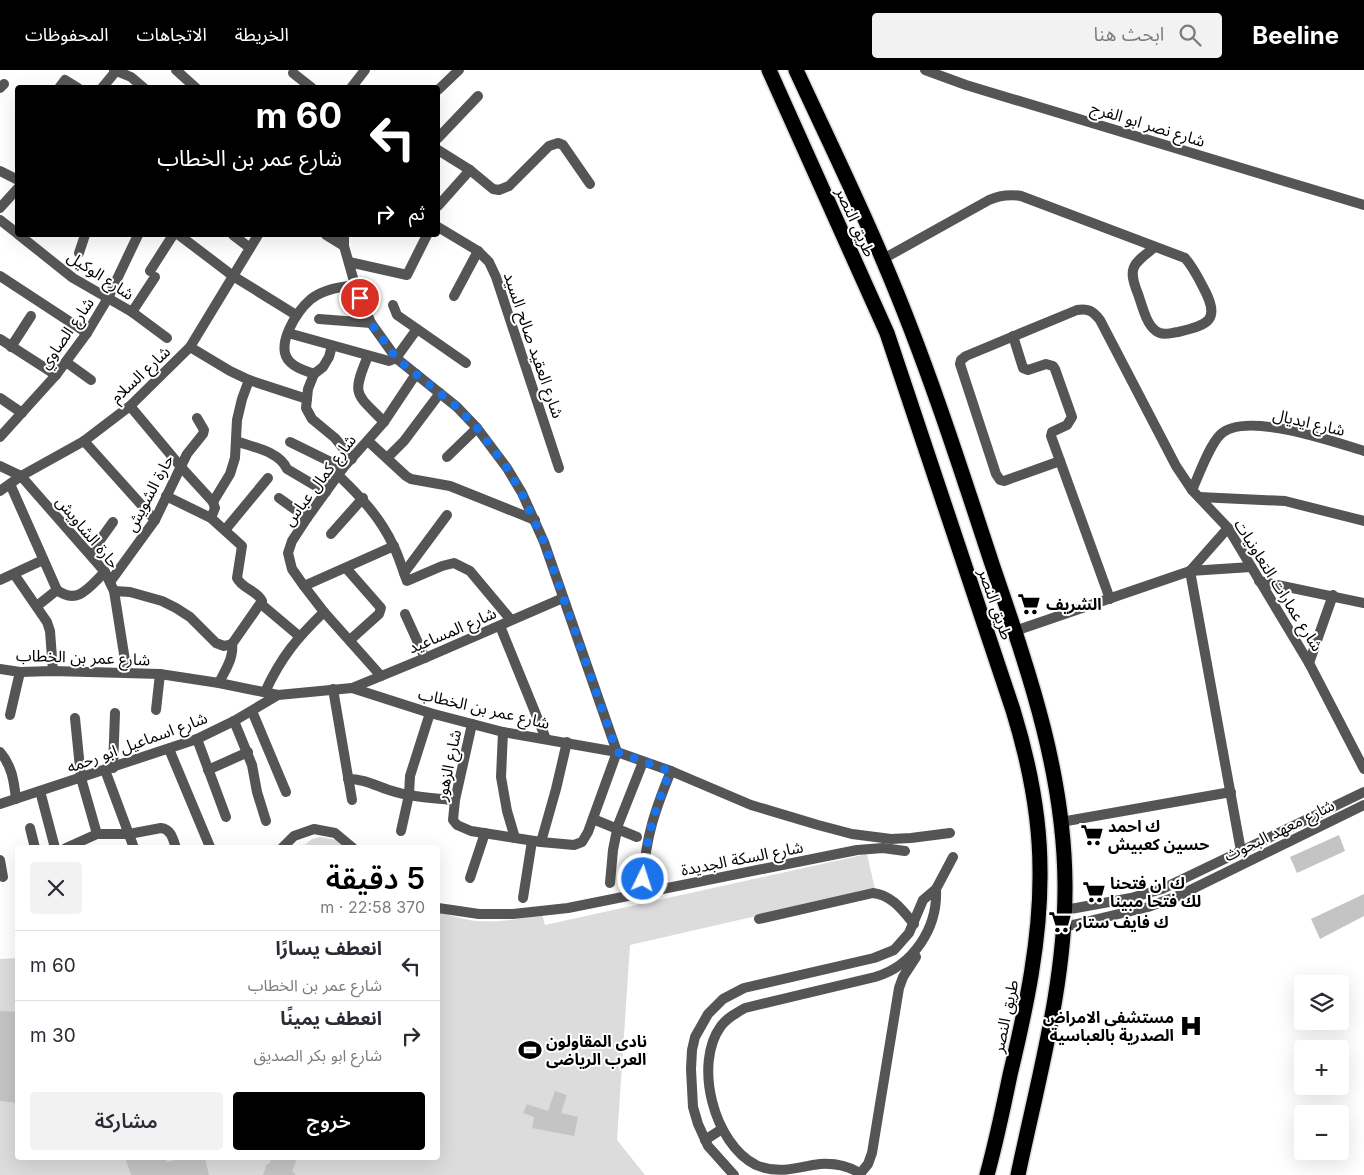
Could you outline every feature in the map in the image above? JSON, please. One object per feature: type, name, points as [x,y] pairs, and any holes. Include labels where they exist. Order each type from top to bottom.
[{"type":"highway","name":"طريق النصر","points":[[769,70],[887,333],[1026,752],[1038,829],[1040,870],[1038,920],[1023,1021],[987,1175]]},
{"type":"highway","name":"طريق النصر","points":[[796,70],[883,259],[919,350],[946,424],[1015,631],[1046,734],[1061,822],[1064,859],[1064,927],[1057,992],[1018,1175]]},
{"type":"street","points":[[104,85],[115,70],[140,85]]},
{"type":"street","points":[[176,70],[193,85]]},
{"type":"street","points":[[353,85],[365,70]]},
{"type":"street","points":[[440,88],[459,70]]},
{"type":"street","name":"شارع نصر ابو الفرج","points":[[925,70],[966,85],[1364,205]]},
{"type":"street","points":[[293,73],[308,85]]},
{"type":"street","points":[[61,85],[65,80],[73,85]]},
{"type":"street","points":[[440,136],[478,96]]},
{"type":"street","points":[[440,151],[470,170],[493,189],[509,186],[550,146],[558,142],[563,146],[590,184]]},
{"type":"street","points":[[440,204],[470,170]]},
{"type":"street","points":[[0,171],[15,178]]},
{"type":"street","points":[[0,208],[15,191]]},
{"type":"street","points":[[883,259],[988,200],[1010,194],[1022,196],[1185,258],[1191,264],[1212,307],[1211,316],[1206,323],[1198,328],[1165,334],[1159,333],[1151,326],[1132,278],[1134,266],[1138,260],[1154,247]]},
{"type":"street","name":"شارع الوكيل","points":[[0,220],[15,232]]},
{"type":"street","name":"شارع العقيد صالح السيد","points":[[440,228],[478,251],[489,262],[496,277],[559,468]]},
{"type":"street","name":"شارع الوكيل","points":[[22,237],[73,278],[132,312],[167,338]]},
{"type":"street","points":[[79,253],[84,237]]},
{"type":"street","name":"شارع الصاوي","points":[[0,437],[56,375],[87,332],[108,298],[137,237]]},
{"type":"street","points":[[132,312],[172,237]]},
{"type":"street","points":[[182,237],[233,276],[296,314]]},
{"type":"street","points":[[236,237],[250,248]]},
{"type":"street","name":"شارع السلام","points":[[0,491],[21,476],[84,441],[130,406],[190,347],[257,237]]},
{"type":"street","points":[[329,237],[344,246]]},
{"type":"street","points":[[344,237],[344,246],[355,285],[371,323],[396,358],[457,407],[477,428],[507,468],[522,494],[544,542],[617,752],[593,819],[637,837]]},
{"type":"street","points":[[349,262],[407,275],[426,237]]},
{"type":"street","points":[[454,296],[478,251]]},
{"type":"street","points":[[0,276],[87,332]]},
{"type":"street","points":[[314,374],[298,369],[289,361],[284,348],[296,314],[312,298],[332,288],[355,285]]},
{"type":"street","points":[[393,305],[397,315],[466,363]]},
{"type":"street","name":"شارع عمارات التعاونيات","points":[[1013,336],[1076,310],[1086,309],[1094,312],[1100,320],[1163,442],[1195,494],[1228,528],[1310,663],[1364,769]]},
{"type":"street","points":[[11,347],[31,316]]},
{"type":"street","points":[[319,319],[371,323]]},
{"type":"street","points":[[288,333],[388,361],[396,358],[417,330]]},
{"type":"street","points":[[1060,461],[1004,481],[1000,480],[996,474],[960,364],[963,358],[1013,336],[1025,370],[1046,364],[1053,366],[1055,369],[1072,418],[1067,425],[1054,430],[1051,434],[1110,599]]},
{"type":"street","points":[[0,339],[56,375]]},
{"type":"street","points":[[332,346],[329,357],[323,367],[314,374],[308,388],[306,408],[312,418],[335,438],[352,459]]},
{"type":"street","points":[[190,347],[249,380],[307,399]]},
{"type":"street","points":[[368,356],[357,388],[361,398],[384,422]]},
{"type":"street","points":[[66,362],[92,380]]},
{"type":"street","name":"شارع كمال عباس","points":[[381,676],[324,612],[304,586],[292,569],[288,552],[292,541],[307,518],[341,472],[384,422],[416,374]]},
{"type":"street","points":[[213,502],[230,474],[242,399],[249,380]]},
{"type":"street","points":[[387,458],[404,440],[440,393]]},
{"type":"street","points":[[0,398],[22,413]]},
{"type":"street","points":[[130,406],[213,502],[215,508],[211,518]]},
{"type":"street","name":"حارة الشويش","points":[[57,590],[63,595],[79,596],[110,582],[155,520],[187,454],[204,432],[197,418]]},
{"type":"street","name":"شارع ايديال","points":[[1195,494],[1214,444],[1220,435],[1228,429],[1238,426],[1266,427],[1299,432],[1364,451]]},
{"type":"street","points":[[447,457],[477,428]]},
{"type":"street","points":[[84,441],[155,520]]},
{"type":"street","points":[[368,441],[410,478],[450,486],[534,520]]},
{"type":"street","points":[[236,442],[274,455],[284,462],[287,469],[326,492]]},
{"type":"street","points":[[290,442],[341,472],[385,528],[394,546],[405,577]]},
{"type":"street","points":[[0,466],[21,476]]},
{"type":"street","name":"حارة الشاويش","points":[[21,476],[90,554],[110,582],[127,674]]},
{"type":"street","points":[[225,530],[268,478]]},
{"type":"street","points":[[10,484],[57,590],[37,606]]},
{"type":"street","points":[[1195,494],[1285,501],[1364,521]]},
{"type":"street","points":[[110,582],[176,608],[190,617],[216,643],[224,646],[232,644],[261,604],[261,597],[239,583],[236,578],[242,546],[211,518],[166,496]]},
{"type":"street","points":[[280,498],[307,518]]},
{"type":"street","points":[[330,534],[363,498]]},
{"type":"street","points":[[405,577],[447,515]]},
{"type":"street","points":[[90,554],[113,522]]},
{"type":"street","points":[[1190,571],[1228,528]]},
{"type":"street","points":[[304,586],[394,546]]},
{"type":"street","points":[[0,580],[43,560]]},
{"type":"street","points":[[405,577],[454,563],[463,566],[470,571],[511,620]]},
{"type":"street","points":[[1015,631],[1190,571],[1251,567]]},
{"type":"street","points":[[346,568],[381,608],[379,614],[350,640]]},
{"type":"street","points":[[1190,571],[1241,851]]},
{"type":"street","points":[[14,574],[47,622],[50,631],[53,671]]},
{"type":"street","points":[[1259,581],[1364,603]]},
{"type":"street","points":[[1310,663],[1333,595]]},
{"type":"street","name":"شارع المساعيد","points":[[352,688],[563,598]]},
{"type":"street","points":[[261,604],[299,636]]},
{"type":"street","points":[[265,692],[278,666],[299,636],[324,612]]},
{"type":"street","points":[[405,614],[425,658]]},
{"type":"street","points":[[500,626],[546,739]]},
{"type":"street","points":[[219,683],[233,652],[232,644]]},
{"type":"street","name":"شارع عمر بن الخطاب","points":[[0,669],[20,672],[160,674],[278,695],[352,688],[430,713],[503,732],[617,752],[670,771],[751,805],[852,834],[898,839],[950,833]]},
{"type":"street","points":[[10,715],[20,672]]},
{"type":"street","points":[[156,710],[160,674]]},
{"type":"street","points":[[333,689],[352,800]]},
{"type":"street","name":"شارع اسماعيل ابو رحمه","points":[[0,804],[197,739],[234,721],[278,695]]},
{"type":"street","points":[[252,711],[286,792]]},
{"type":"street","points":[[115,713],[109,769],[133,845]]},
{"type":"street","points":[[401,831],[410,795],[410,776],[430,713]]},
{"type":"street","points":[[75,718],[81,778],[97,834]]},
{"type":"street","points":[[234,721],[248,752],[256,792],[266,822]]},
{"type":"street","name":"شارع الزهور","points":[[472,724],[455,800],[453,820],[458,825],[471,831],[537,842],[574,845],[582,842],[593,819]]},
{"type":"street","points":[[503,732],[501,777],[507,811],[515,838]]},
{"type":"street","points":[[197,739],[226,817]]},
{"type":"street","points":[[523,898],[537,842],[556,789],[567,742]]},
{"type":"street","points":[[169,748],[209,845]]},
{"type":"street","points":[[0,752],[7,760],[14,779],[16,799]]},
{"type":"street","points":[[208,770],[248,752]]},
{"type":"street","points":[[610,883],[617,830],[643,762]]},
{"type":"street","points":[[643,879],[645,852],[650,826],[670,771]]},
{"type":"street","points":[[348,778],[366,780],[389,790],[410,795],[455,800]]},
{"type":"street","points":[[40,791],[54,845]]},
{"type":"street","points":[[1061,822],[1231,792]]},
{"type":"street","name":"شارع معهد البحوث","points":[[1065,910],[1131,898],[1154,891],[1364,792]]},
{"type":"street","name":"شارع معهد البحوث","points":[[1064,927],[1148,907],[1178,896],[1364,805]]},
{"type":"street","points":[[30,828],[34,845]]},
{"type":"street","points":[[73,845],[97,834],[129,834],[166,828],[170,832],[175,845]]},
{"type":"street","points":[[285,845],[294,836],[314,829],[335,833],[349,845]]},
{"type":"street","points":[[470,878],[485,833]]},
{"type":"street","name":"شارع السكة الجديدة","points":[[440,908],[478,914],[513,914],[568,908],[857,850],[883,848],[905,851]]},
{"type":"street","points":[[734,1175],[717,1158],[705,1140],[693,1107],[692,1050],[701,1026],[708,1014],[723,999],[754,985],[884,955],[900,945],[914,924],[923,900],[936,889],[953,857]]},
{"type":"street","points":[[0,860],[3,877]]},
{"type":"street","points":[[917,949],[918,955],[903,977],[899,988],[872,1153],[868,1164],[860,1174],[845,1166],[828,1164],[784,1171],[765,1168],[747,1160],[722,1129],[713,1108],[710,1093],[710,1056],[716,1035],[721,1026],[732,1015],[754,1005],[886,974],[903,963],[924,939],[936,906],[936,889]]},
{"type":"street","points":[[759,919],[873,893],[889,898],[914,924]]},
{"type":"street","points":[[919,912],[932,918]]},
{"type":"street","points":[[884,955],[886,974]]},
{"type":"street","points":[[723,999],[732,1015]]},
{"type":"street","points":[[705,1140],[722,1129]]},
{"type":"shaded area","points":[[320,837],[337,840],[343,845],[305,845],[312,839]]},
{"type":"shaded area","name":"نادى المقاولون العرب الرياضى","points":[[867,854],[875,889],[630,945],[617,1140],[645,1175],[0,1175],[0,959],[15,958],[15,1160],[440,1160],[440,912],[477,921],[502,921],[542,914],[545,925]]},
{"type":"building","points":[[1339,835],[1345,851],[1297,873],[1290,857]]},
{"type":"building","points":[[1364,894],[1364,916],[1320,939],[1311,919]]},
{"type":"building","points":[[0,1011],[15,1012],[15,1103],[0,1101]]},
{"type":"building","points":[[555,1091],[567,1095],[561,1113],[578,1117],[574,1136],[532,1128],[534,1117],[523,1113],[527,1104],[548,1111]]},
{"type":"building","points":[[126,1160],[166,1160],[167,1162],[176,1160],[205,1160],[209,1175],[131,1175]]},
{"type":"building","points":[[271,1160],[296,1160],[292,1172],[295,1175],[263,1175],[267,1164]]},
{"type":"place","name":"الشريف","points":[[1029,604]]},
{"type":"place","name":"ك احمد حسين كعبيش","points":[[1092,835]]},
{"type":"place","name":"ك ان فتحنا لك فتحا مبينا","points":[[1094,892]]},
{"type":"place","name":"ك فايف ستار","points":[[1060,922]]},
{"type":"place","name":"مستشفى الامراض الصدرية بالعباسية","points":[[1191,1026]]},
{"type":"place","name":"نادى المقاولون العرب الرياضى","points":[[530,1050]]},
{"type":"route","points":[[360,298],[371,323],[396,358],[457,407],[477,428],[507,468],[522,494],[544,542],[617,752],[670,771],[650,826],[645,852],[643,879]]}]
